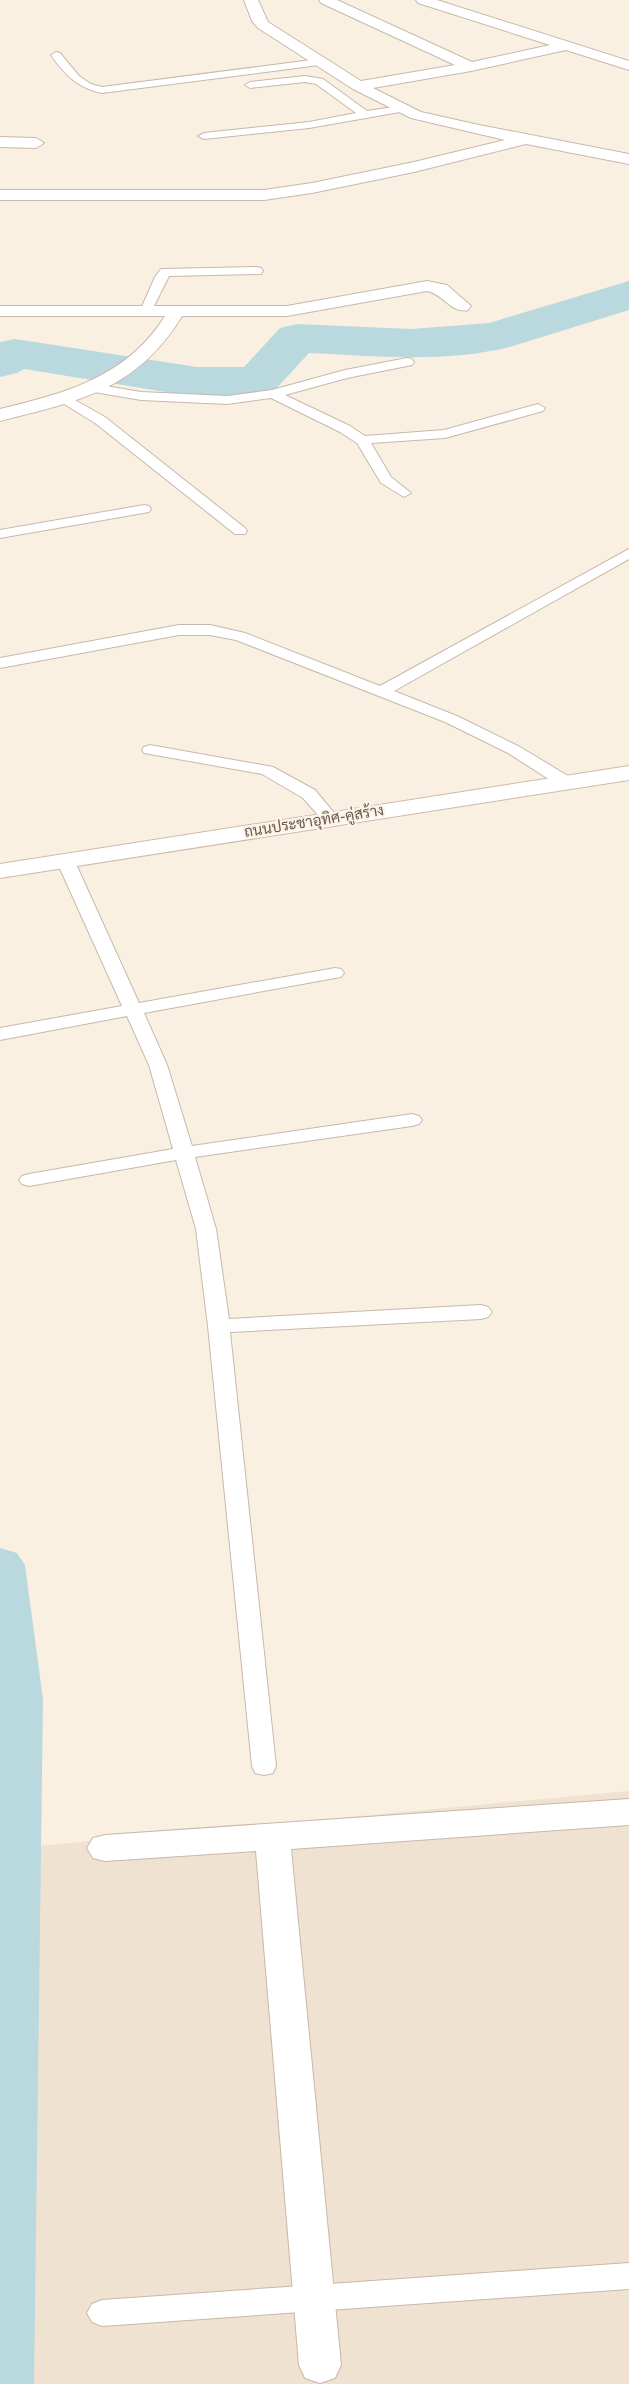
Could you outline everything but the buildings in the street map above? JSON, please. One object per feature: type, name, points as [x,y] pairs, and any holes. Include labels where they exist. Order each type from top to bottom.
[{"type":"street","points":[[251,0],[259,21],[319,62],[400,109],[416,115],[526,140],[629,159]]},
{"type":"street","points":[[326,0],[471,67]]},
{"type":"street","points":[[422,0],[565,47],[625,62]]},
{"type":"street","points":[[358,86],[471,67],[565,47]]},
{"type":"street","points":[[0,195],[264,195],[312,188],[414,167],[526,140]]},
{"type":"street","points":[[0,142],[36,143]]},
{"type":"street","points":[[0,311],[287,311],[427,286],[441,289],[462,306]]},
{"type":"street","points":[[0,415],[66,399],[117,376],[155,346],[166,332],[176,312]]},
{"type":"street","name":"ถนนประชาอุทิศ-คู่สร้าง","points":[[0,871],[629,774]]},
{"type":"street","points":[[105,1848],[629,1812]]},
{"type":"street","points":[[272,1837],[320,2365]]},
{"type":"lane","points":[[56,56],[76,80],[85,86],[102,90],[319,62]]},
{"type":"lane","points":[[250,85],[305,79],[319,81],[365,115]]},
{"type":"lane","points":[[204,136],[309,125],[400,109]]},
{"type":"lane","points":[[146,311],[161,276],[165,272],[257,272]]},
{"type":"lane","points":[[94,388],[120,393],[188,400],[227,400],[273,394],[345,374],[407,362]]},
{"type":"lane","points":[[273,394],[345,429],[362,440],[386,480],[404,493]]},
{"type":"lane","points":[[66,399],[100,420],[240,531]]},
{"type":"lane","points":[[362,440],[445,434],[538,408]]},
{"type":"lane","points":[[0,534],[144,508]]},
{"type":"lane","points":[[382,690],[629,553]]},
{"type":"lane","points":[[0,662],[179,630],[210,630],[240,636],[382,690],[451,719],[514,750],[567,783]]},
{"type":"lane","points":[[150,750],[267,770],[309,794],[331,819]]},
{"type":"lane","points":[[66,862],[158,1065],[206,1229],[219,1326],[264,1766]]},
{"type":"lane","points":[[0,1034],[131,1008],[336,973]]},
{"type":"lane","points":[[29,1180],[185,1153],[412,1120]]},
{"type":"lane","points":[[219,1326],[481,1312]]},
{"type":"lane","points":[[102,2313],[629,2276]]},
{"type":"shaded area","points":[[629,1791],[629,2384],[25,2384],[27,1847]]},
{"type":"waterway","points":[[0,363],[15,353],[197,382],[257,381],[297,338],[411,343],[493,337],[629,295]]},
{"type":"waterway","points":[[0,1565],[17,1699],[2,2384]]}]
